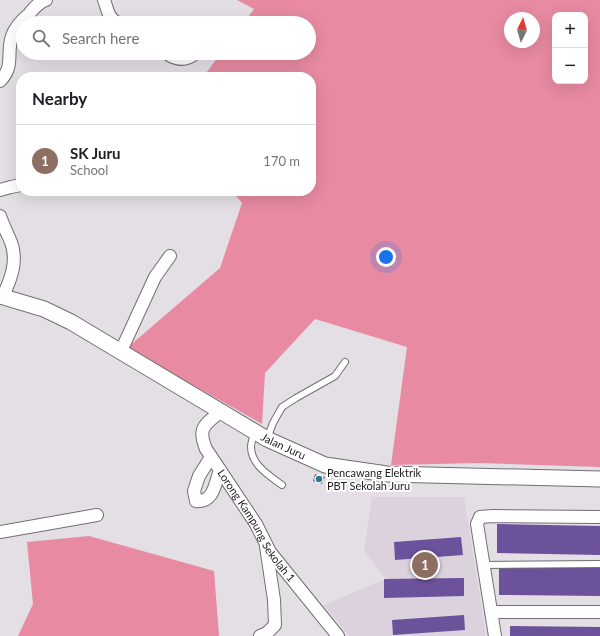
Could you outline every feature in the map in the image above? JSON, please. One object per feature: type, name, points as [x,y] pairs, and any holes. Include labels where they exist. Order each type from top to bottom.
[{"type":"street","points":[[27,16],[41,2],[46,0]]},
{"type":"street","points":[[104,0],[106,10],[110,16]]},
{"type":"street","points":[[0,81],[8,70],[11,38],[16,28]]},
{"type":"street","points":[[0,190],[16,186]]},
{"type":"street","points":[[0,216],[12,244],[14,253],[11,280],[1,296]]},
{"type":"street","points":[[121,351],[155,277],[170,256]]},
{"type":"street","name":"Jalan Juru","points":[[1,296],[44,309],[71,322],[261,436],[326,465],[387,474],[600,479]]},
{"type":"street","name":"Lorong Kampung Sekolah 1","points":[[221,411],[203,427],[201,439],[206,449],[256,524],[270,552],[338,636]]},
{"type":"street","points":[[211,457],[199,476],[194,491],[196,501],[203,502],[211,496],[220,470]]},
{"type":"street","points":[[0,532],[97,515]]},
{"type":"street","points":[[495,636],[476,524],[480,518],[487,516],[600,517]]},
{"type":"street","points":[[260,636],[275,625],[274,600],[266,543]]},
{"type":"street","points":[[491,612],[600,612]]},
{"type":"lane","points":[[282,486],[259,467],[252,454],[250,446],[273,424],[282,407],[335,376],[345,362]]},
{"type":"lane","points":[[483,565],[600,564]]},
{"type":"shaded area","points":[[237,0],[600,0],[600,467],[479,463],[391,465],[407,347],[315,319],[265,373],[262,424],[127,348],[220,268],[242,203],[236,196],[316,196],[316,72],[207,72],[216,60],[316,60],[316,16],[249,16],[254,9]]},
{"type":"shaded area","points":[[372,497],[464,497],[486,636],[349,636],[324,605],[386,579],[364,551]]},
{"type":"shaded area","points":[[89,536],[214,571],[219,636],[18,636],[33,604],[27,542]]},
{"type":"building","name":"Pencawang Elektrik PBT Sekolah Juru","points":[[315,474],[325,477],[322,484],[313,481]]},
{"type":"building","points":[[497,524],[600,526],[600,555],[497,553]]},
{"type":"building","points":[[461,537],[463,555],[395,560],[394,542]]},
{"type":"building","points":[[499,565],[600,567],[600,596],[499,595]]},
{"type":"building","points":[[464,578],[464,596],[384,598],[384,579]]},
{"type":"building","points":[[464,615],[465,630],[393,635],[392,620]]},
{"type":"building","points":[[510,626],[600,627],[600,636],[510,636]]},
{"type":"place","name":"Pencawang Elektrik PBT Sekolah Juru","points":[[319,479]]},
{"type":"place","name":"SK Juru","points":[[425,565]]}]
